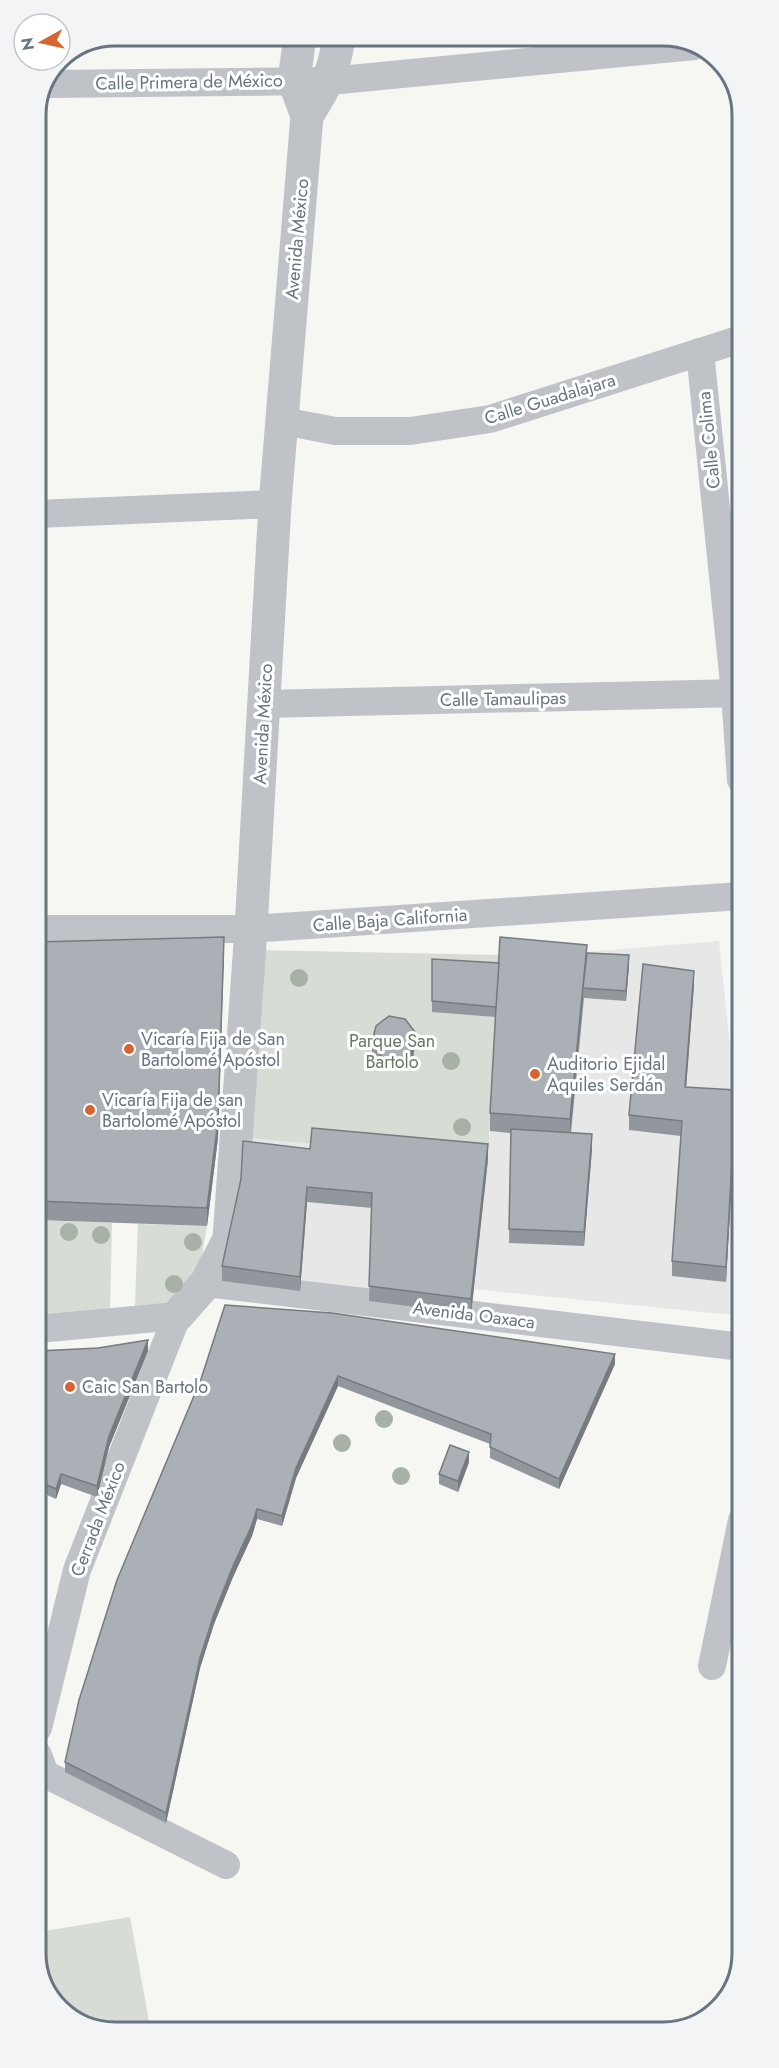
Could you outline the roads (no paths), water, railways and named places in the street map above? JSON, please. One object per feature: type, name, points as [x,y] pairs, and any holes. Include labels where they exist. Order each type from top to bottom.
[{"type":"street","points":[[294,81],[299,47]]},
{"type":"street","name":"Avenida México","points":[[307,116],[329,81],[338,47]]},
{"type":"street","name":"Calle Primera de México","points":[[55,84],[329,81],[674,48]]},
{"type":"street","name":"Avenida México","points":[[177,1316],[206,1282],[229,1239],[251,929],[275,504],[307,116],[294,81]]},
{"type":"street","name":"Calle Guadalajara","points":[[283,421],[334,431],[399,431],[490,419],[732,342]]},
{"type":"street","name":"Calle Colima","points":[[700,352],[732,639]]},
{"type":"street","points":[[47,514],[275,504]]},
{"type":"street","name":"Calle Tamaulipas","points":[[264,704],[732,693]]},
{"type":"street","name":"Calle Baja California","points":[[47,929],[251,929],[732,897]]},
{"type":"street","name":"Avenida Oaxaca","points":[[206,1282],[732,1346]]},
{"type":"street","points":[[47,1328],[177,1316]]},
{"type":"street","name":"Cerrada México","points":[[47,1692],[77,1570],[177,1316]]},
{"type":"street","points":[[712,1666],[732,1569]]},
{"type":"street","points":[[47,1775],[226,1865]]},
{"type":"place","name":"Vicaría Fija de San Bartolomé Apóstol","points":[[129,1049]]},
{"type":"place","name":"Auditorio Ejidal Aquiles Serdán","points":[[535,1074]]},
{"type":"place","name":"Vicaría Fija de san Bartolomé Apóstol","points":[[90,1110]]},
{"type":"place","name":"Caic San Bartolo","points":[[70,1387]]},
{"type":"park label","name":"Parque San Bartolo","points":[[392,1051]]}]
